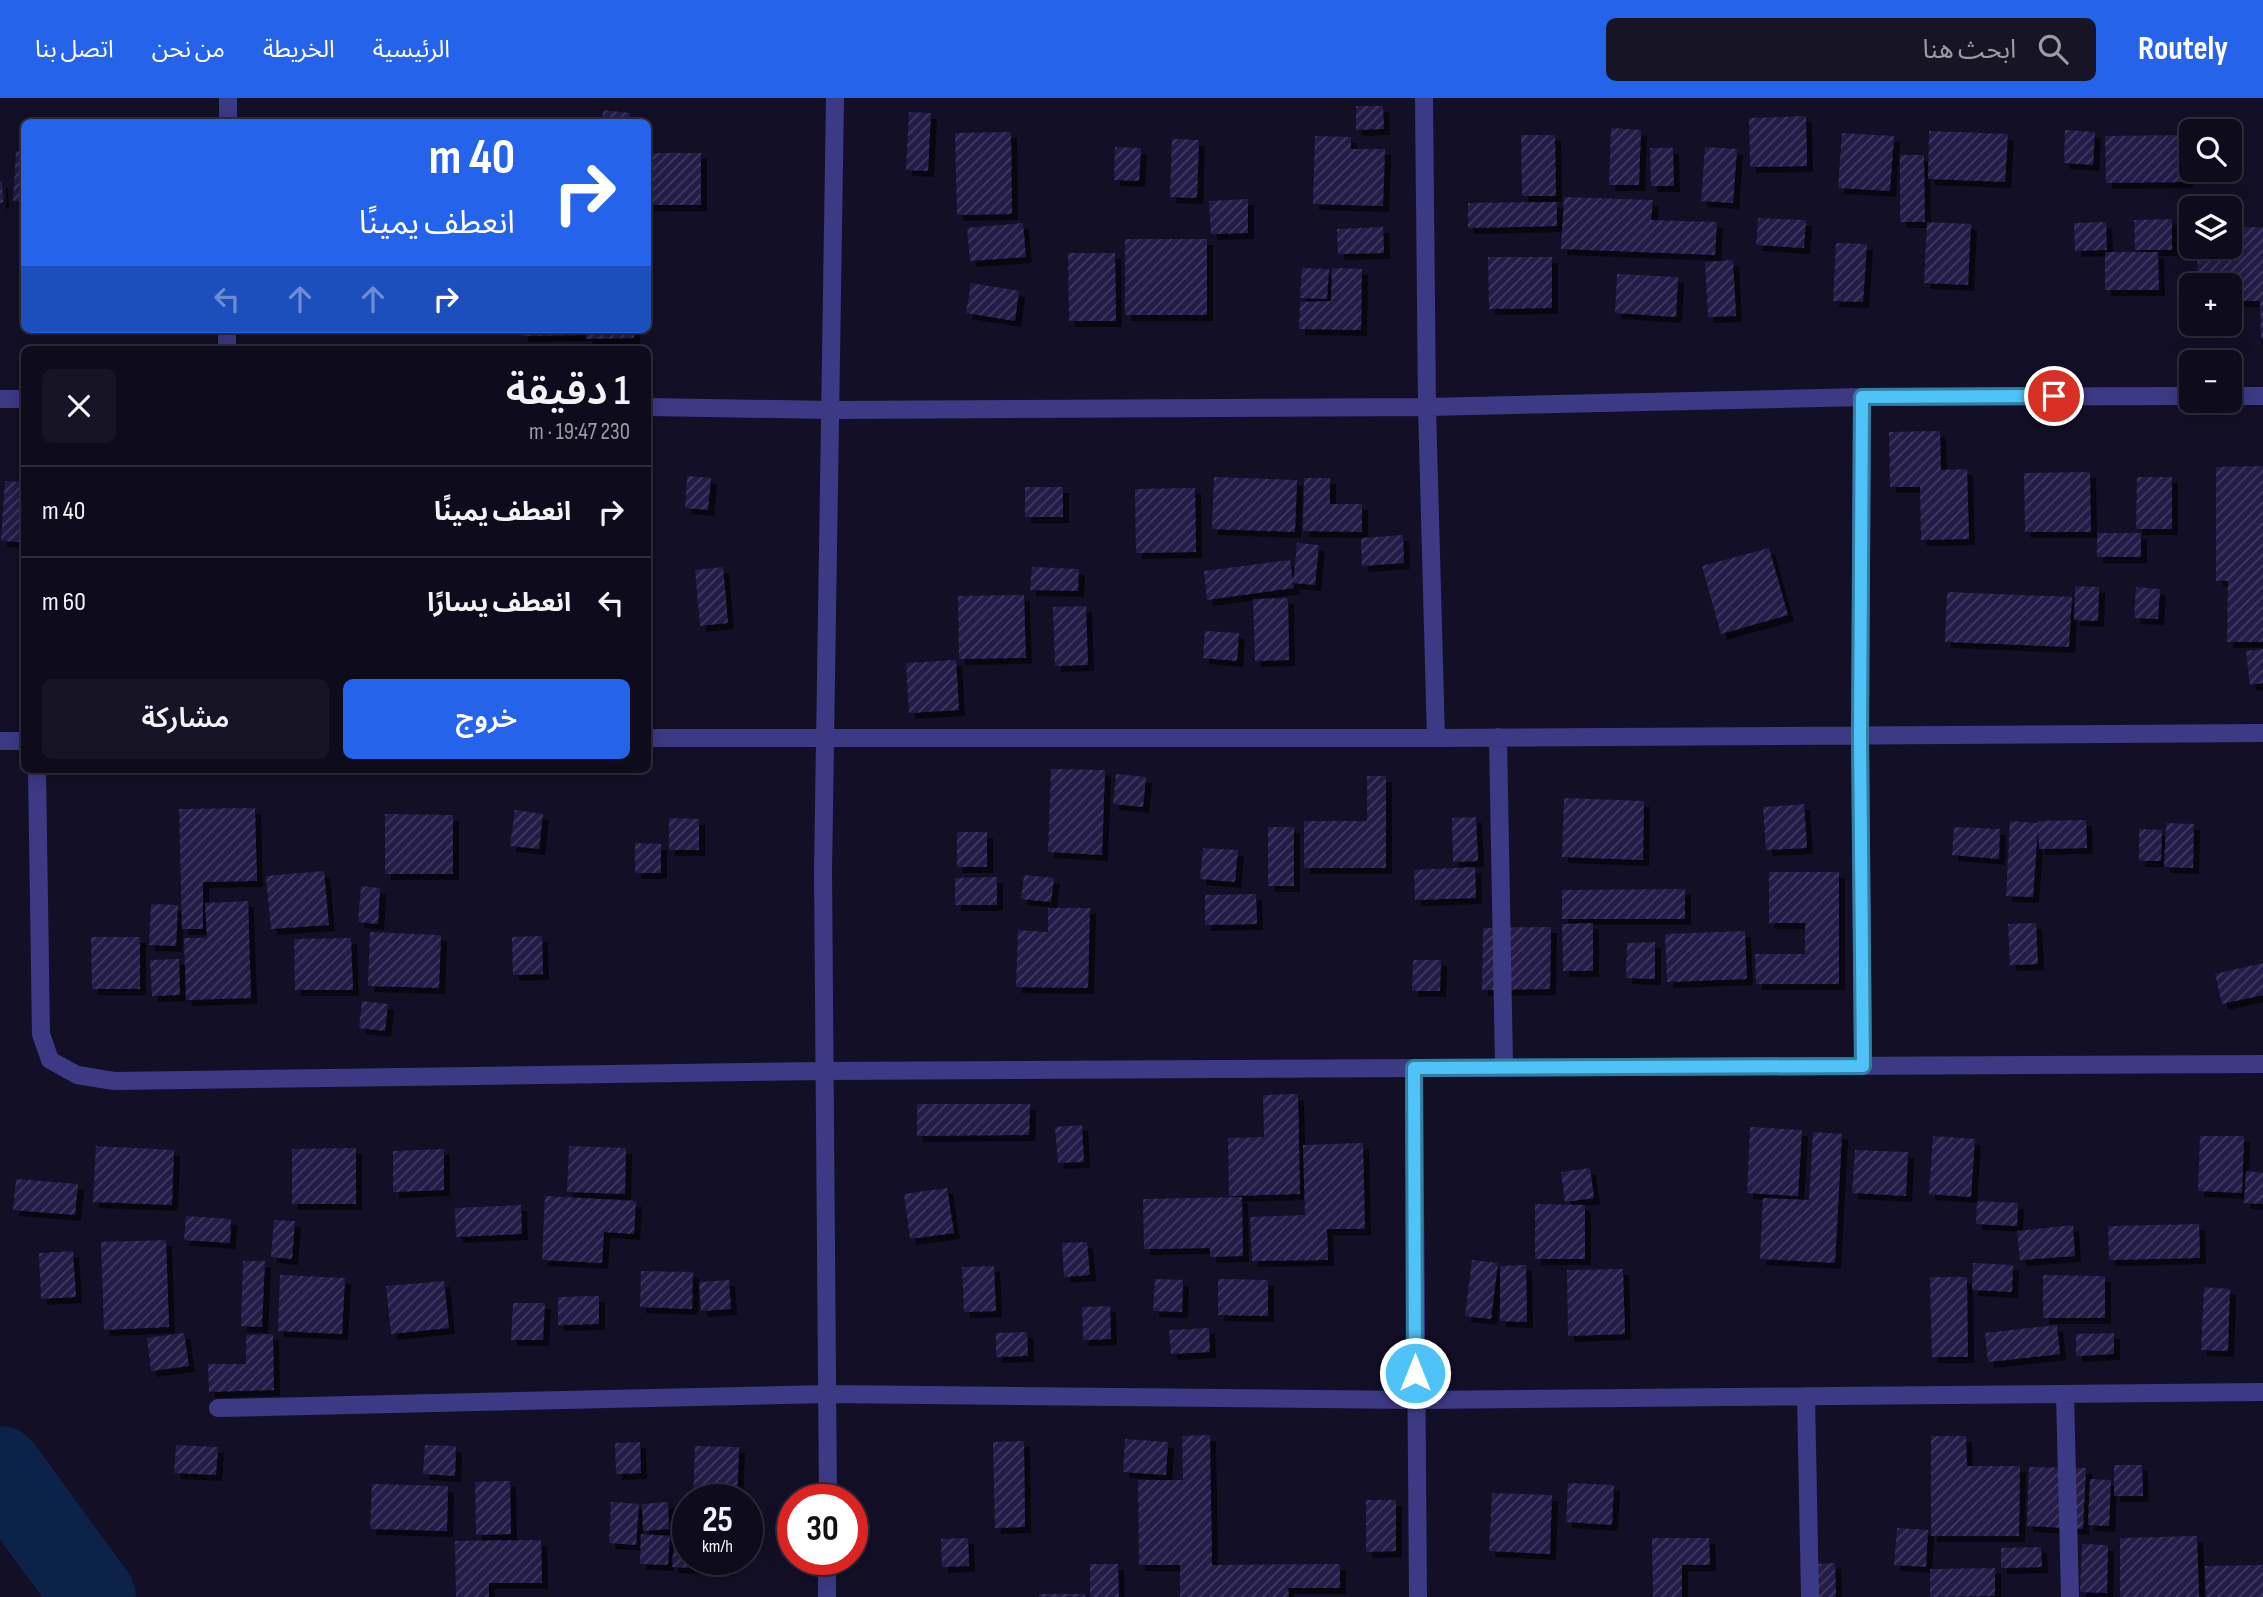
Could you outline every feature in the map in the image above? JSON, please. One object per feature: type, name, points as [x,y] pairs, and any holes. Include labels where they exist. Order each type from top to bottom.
[{"type":"street","points":[[228,98],[228,119]]},
{"type":"street","points":[[828,1484],[823,872],[835,98]]},
{"type":"street","points":[[1424,98],[1427,407],[1436,737]]},
{"type":"street","points":[[651,407],[831,410],[1427,407],[1862,397],[2179,396]]},
{"type":"street","points":[[2242,396],[2263,396]]},
{"type":"street","points":[[1862,397],[1860,735],[1863,1066]]},
{"type":"street","points":[[0,399],[21,399]]},
{"type":"street","points":[[651,738],[2263,733]]},
{"type":"street","points":[[1498,737],[1504,1067]]},
{"type":"street","points":[[0,741],[21,741]]},
{"type":"street","points":[[37,773],[41,1034],[50,1060],[77,1075],[114,1081],[824,1071],[2263,1064]]},
{"type":"street","points":[[1414,1068],[1418,1597]]},
{"type":"street","points":[[218,1408],[828,1394],[1415,1400],[2263,1392]]},
{"type":"street","points":[[2065,1394],[2070,1597]]},
{"type":"street","points":[[1806,1396],[1810,1597]]},
{"type":"street","points":[[827,1575],[827,1597]]},
{"type":"building","points":[[1356,106],[1383,106],[1384,129],[1356,130]]},
{"type":"building","points":[[603,110],[630,113],[629,119],[602,119]]},
{"type":"building","points":[[909,112],[931,113],[928,171],[906,170]]},
{"type":"building","points":[[1806,116],[1807,166],[1750,167],[1749,118]]},
{"type":"building","points":[[1611,128],[1641,130],[1639,185],[1609,185]]},
{"type":"building","points":[[2065,130],[2095,132],[2093,165],[2064,163]]},
{"type":"building","points":[[1929,131],[2008,134],[2005,182],[1928,179]]},
{"type":"building","points":[[1011,132],[1012,214],[957,215],[955,133]]},
{"type":"building","points":[[1842,133],[1894,136],[1890,191],[1838,188]]},
{"type":"building","points":[[1521,135],[1555,135],[1556,196],[1522,196]]},
{"type":"building","points":[[2179,135],[2179,182],[2187,182],[2106,183],[2105,136]]},
{"type":"building","points":[[1315,136],[1351,137],[1351,149],[1385,149],[1383,206],[1313,204]]},
{"type":"building","points":[[1172,139],[1199,140],[1197,198],[1170,197]]},
{"type":"building","points":[[1115,147],[1141,148],[1139,181],[1114,180]]},
{"type":"building","points":[[1705,147],[1737,149],[1733,203],[1701,201]]},
{"type":"building","points":[[1650,148],[1673,148],[1674,186],[1651,186]]},
{"type":"building","points":[[16,151],[21,151],[21,202],[13,201]]},
{"type":"building","points":[[651,153],[701,153],[701,205],[651,205]]},
{"type":"building","points":[[1900,155],[1924,155],[1925,222],[1900,222]]},
{"type":"building","points":[[0,182],[3,202],[0,203]]},
{"type":"building","points":[[1564,197],[1653,200],[1651,220],[1717,222],[1715,255],[1561,249]]},
{"type":"building","points":[[1248,199],[1248,233],[1211,234],[1209,201]]},
{"type":"building","points":[[1557,202],[1557,226],[1468,228],[1468,203]]},
{"type":"building","points":[[1758,218],[1806,220],[1804,248],[1756,245]]},
{"type":"building","points":[[2172,219],[2172,250],[2135,250],[2134,220]]},
{"type":"building","points":[[1927,222],[1971,224],[1968,285],[1924,283]]},
{"type":"building","points":[[2106,222],[2107,250],[2075,251],[2074,223]]},
{"type":"building","points":[[1023,223],[1026,257],[970,261],[967,228]]},
{"type":"building","points":[[1383,227],[1384,253],[1338,254],[1337,229]]},
{"type":"building","points":[[2242,227],[2263,227],[2263,338],[2260,301],[2242,301],[2242,273],[2198,273],[2197,259],[2242,259]]},
{"type":"building","points":[[1125,239],[1207,239],[1207,315],[1125,315]]},
{"type":"building","points":[[1836,243],[1867,244],[1863,302],[1833,301]]},
{"type":"building","points":[[2105,252],[2158,252],[2159,290],[2105,290]]},
{"type":"building","points":[[1068,253],[1115,253],[1116,321],[1069,321]]},
{"type":"building","points":[[1488,257],[1552,257],[1552,308],[1489,309]]},
{"type":"building","points":[[1733,260],[1736,316],[1708,317],[1705,262]]},
{"type":"building","points":[[1302,268],[1329,269],[1327,299],[1300,298]]},
{"type":"building","points":[[1332,268],[1362,269],[1361,330],[1299,329],[1300,302],[1331,301]]},
{"type":"building","points":[[1617,274],[1678,277],[1676,317],[1615,313]]},
{"type":"building","points":[[971,283],[1019,291],[1015,321],[966,313]]},
{"type":"building","points":[[522,333],[634,333],[634,338],[586,339],[586,335],[522,336]]},
{"type":"building","points":[[1940,431],[1941,470],[1967,469],[1969,539],[1921,540],[1920,487],[1890,487],[1889,432]]},
{"type":"building","points":[[2263,466],[2263,642],[2227,642],[2228,581],[2216,581],[2216,467]]},
{"type":"building","points":[[2090,472],[2091,532],[2025,532],[2024,473]]},
{"type":"building","points":[[687,476],[711,478],[708,510],[685,508]]},
{"type":"building","points":[[1214,477],[1297,480],[1295,532],[1212,529]]},
{"type":"building","points":[[2137,477],[2172,477],[2172,529],[2136,529]]},
{"type":"building","points":[[1304,478],[1330,478],[1330,504],[1362,504],[1362,532],[1303,531]]},
{"type":"building","points":[[5,481],[21,482],[21,542],[1,541]]},
{"type":"building","points":[[1025,487],[1063,487],[1063,517],[1025,517]]},
{"type":"building","points":[[1195,488],[1196,552],[1136,553],[1135,489]]},
{"type":"building","points":[[2097,533],[2141,533],[2141,557],[2097,557]]},
{"type":"building","points":[[1403,535],[1404,563],[1362,566],[1361,538]]},
{"type":"building","points":[[1297,543],[1319,545],[1315,585],[1293,583]]},
{"type":"building","points":[[1769,548],[1788,615],[1721,634],[1702,566]]},
{"type":"building","points":[[1290,560],[1294,588],[1207,600],[1204,571]]},
{"type":"building","points":[[723,567],[728,623],[700,626],[695,570]]},
{"type":"building","points":[[1032,567],[1079,569],[1078,591],[1030,590]]},
{"type":"building","points":[[2075,586],[2099,587],[2098,621],[2074,620]]},
{"type":"building","points":[[2136,587],[2160,589],[2158,619],[2134,618]]},
{"type":"building","points":[[1947,592],[2072,597],[2069,647],[1945,642]]},
{"type":"building","points":[[1024,595],[1026,658],[959,659],[958,596]]},
{"type":"building","points":[[1288,598],[1289,660],[1255,661],[1253,599]]},
{"type":"building","points":[[1086,606],[1088,665],[1055,666],[1053,607]]},
{"type":"building","points":[[1205,631],[1239,633],[1237,661],[1203,658]]},
{"type":"building","points":[[2263,649],[2263,683],[2250,685],[2246,651]]},
{"type":"building","points":[[956,660],[959,710],[909,713],[906,663]]},
{"type":"building","points":[[1051,769],[1105,770],[1102,855],[1048,852]]},
{"type":"building","points":[[1116,774],[1146,777],[1143,807],[1113,804]]},
{"type":"building","points":[[1367,776],[1386,776],[1386,868],[1304,868],[1304,821],[1367,821]]},
{"type":"building","points":[[1564,798],[1644,801],[1643,860],[1562,857]]},
{"type":"building","points":[[1804,804],[1807,848],[1766,850],[1763,807]]},
{"type":"building","points":[[255,808],[257,881],[203,882],[203,929],[182,929],[179,809]]},
{"type":"building","points":[[515,810],[543,814],[539,849],[510,846]]},
{"type":"building","points":[[385,814],[453,815],[453,874],[385,874]]},
{"type":"building","points":[[1476,817],[1478,861],[1453,862],[1452,818]]},
{"type":"building","points":[[669,818],[699,819],[699,850],[669,850]]},
{"type":"building","points":[[2086,820],[2087,848],[2039,849],[2038,828],[2033,897],[2006,896],[2010,821],[2038,823]]},
{"type":"building","points":[[2166,823],[2194,824],[2193,868],[2164,867]]},
{"type":"building","points":[[1268,827],[1294,827],[1294,886],[1268,886]]},
{"type":"building","points":[[1954,827],[2000,829],[1999,859],[1952,855]]},
{"type":"building","points":[[2139,829],[2162,830],[2161,861],[2139,861]]},
{"type":"building","points":[[957,832],[987,832],[987,867],[957,867]]},
{"type":"building","points":[[635,843],[661,844],[661,873],[635,873]]},
{"type":"building","points":[[1203,848],[1238,850],[1235,882],[1200,879]]},
{"type":"building","points":[[1475,867],[1476,898],[1415,900],[1414,870]]},
{"type":"building","points":[[324,871],[329,925],[271,929],[266,876]]},
{"type":"building","points":[[1769,872],[1839,872],[1839,984],[1756,984],[1755,954],[1805,954],[1805,923],[1769,923]]},
{"type":"building","points":[[1024,875],[1054,878],[1051,902],[1021,899]]},
{"type":"building","points":[[997,877],[997,905],[955,905],[955,878]]},
{"type":"building","points":[[361,886],[380,888],[378,924],[358,922]]},
{"type":"building","points":[[1685,889],[1685,919],[1562,919],[1562,890]]},
{"type":"building","points":[[1256,894],[1257,924],[1205,925],[1205,895]]},
{"type":"building","points":[[248,901],[251,998],[186,1000],[184,938],[207,938],[205,903]]},
{"type":"building","points":[[151,904],[178,905],[176,946],[149,945]]},
{"type":"building","points":[[1048,908],[1090,908],[1088,988],[1016,987],[1018,930],[1048,932]]},
{"type":"building","points":[[1593,923],[1593,971],[1563,971],[1562,924]]},
{"type":"building","points":[[2036,923],[2038,964],[2010,965],[2008,924]]},
{"type":"building","points":[[1551,927],[1550,989],[1482,990],[1483,928]]},
{"type":"building","points":[[1745,931],[1747,979],[1667,982],[1665,934]]},
{"type":"building","points":[[370,932],[441,935],[439,988],[368,986]]},
{"type":"building","points":[[542,936],[543,974],[513,975],[512,937]]},
{"type":"building","points":[[91,937],[140,937],[140,989],[92,989]]},
{"type":"building","points":[[351,938],[353,990],[295,990],[294,939]]},
{"type":"building","points":[[1655,942],[1655,979],[1626,978],[1627,943]]},
{"type":"building","points":[[179,959],[180,995],[152,996],[150,960]]},
{"type":"building","points":[[1413,960],[1441,960],[1440,991],[1412,991]]},
{"type":"building","points":[[2263,963],[2263,995],[2222,1004],[2215,974]]},
{"type":"building","points":[[362,1001],[388,1004],[385,1031],[359,1028]]},
{"type":"building","points":[[1298,1094],[1300,1194],[1229,1196],[1228,1138],[1264,1137],[1263,1095]]},
{"type":"building","points":[[917,1104],[1030,1104],[1029,1135],[917,1136]]},
{"type":"building","points":[[1082,1125],[1084,1162],[1058,1163],[1055,1127]]},
{"type":"building","points":[[1750,1127],[1802,1130],[1798,1196],[1747,1193]]},
{"type":"building","points":[[1813,1132],[1842,1134],[1835,1263],[1760,1259],[1763,1198],[1809,1200]]},
{"type":"building","points":[[1933,1136],[1975,1139],[1971,1197],[1929,1194]]},
{"type":"building","points":[[2200,1136],[2244,1136],[2242,1193],[2198,1191]]},
{"type":"building","points":[[1363,1143],[1365,1229],[1327,1229],[1328,1260],[1252,1261],[1250,1217],[1305,1215],[1303,1145]]},
{"type":"building","points":[[96,1146],[174,1150],[172,1205],[93,1202]]},
{"type":"building","points":[[569,1146],[626,1148],[625,1194],[567,1192]]},
{"type":"building","points":[[356,1148],[356,1204],[292,1204],[292,1149]]},
{"type":"building","points":[[444,1149],[444,1190],[393,1192],[393,1151]]},
{"type":"building","points":[[1855,1150],[1908,1152],[1906,1196],[1852,1193]]},
{"type":"building","points":[[1590,1168],[1594,1198],[1565,1202],[1561,1172]]},
{"type":"building","points":[[2246,1171],[2263,1173],[2263,1204],[2244,1203]]},
{"type":"building","points":[[16,1179],[78,1184],[75,1215],[13,1210]]},
{"type":"building","points":[[947,1188],[954,1233],[910,1239],[904,1194]]},
{"type":"building","points":[[545,1196],[636,1201],[634,1234],[604,1232],[602,1263],[542,1260]]},
{"type":"building","points":[[1242,1197],[1243,1256],[1210,1257],[1210,1248],[1144,1249],[1143,1199]]},
{"type":"building","points":[[1977,1201],[2018,1203],[2017,1226],[1976,1224]]},
{"type":"building","points":[[1535,1204],[1585,1205],[1585,1259],[1535,1259]]},
{"type":"building","points":[[521,1205],[522,1234],[456,1237],[455,1208]]},
{"type":"building","points":[[186,1216],[231,1219],[230,1243],[184,1240]]},
{"type":"building","points":[[274,1220],[295,1221],[292,1259],[271,1257]]},
{"type":"building","points":[[2199,1224],[2200,1258],[2109,1260],[2108,1226]]},
{"type":"building","points":[[2073,1225],[2075,1256],[2020,1260],[2017,1231]]},
{"type":"building","points":[[166,1240],[169,1327],[104,1330],[101,1242]]},
{"type":"building","points":[[1087,1242],[1090,1275],[1064,1277],[1062,1243]]},
{"type":"building","points":[[73,1251],[76,1297],[41,1299],[39,1253]]},
{"type":"building","points":[[1472,1260],[1498,1263],[1491,1319],[1465,1316]]},
{"type":"building","points":[[243,1261],[265,1261],[262,1327],[241,1326]]},
{"type":"building","points":[[1973,1263],[2013,1265],[2012,1292],[1972,1290]]},
{"type":"building","points":[[1526,1265],[1527,1322],[1500,1321],[1500,1266]]},
{"type":"building","points":[[994,1266],[996,1311],[964,1312],[962,1267]]},
{"type":"building","points":[[1623,1269],[1625,1334],[1568,1336],[1567,1270]]},
{"type":"building","points":[[641,1271],[693,1272],[692,1309],[640,1307]]},
{"type":"building","points":[[280,1275],[345,1278],[342,1334],[278,1331]]},
{"type":"building","points":[[2043,1275],[2105,1276],[2105,1318],[2043,1318]]},
{"type":"building","points":[[1930,1277],[1967,1277],[1968,1357],[1932,1357]]},
{"type":"building","points":[[1155,1279],[1183,1280],[1182,1312],[1153,1311]]},
{"type":"building","points":[[1218,1279],[1268,1280],[1268,1316],[1218,1315]]},
{"type":"building","points":[[729,1280],[731,1309],[701,1311],[699,1282]]},
{"type":"building","points":[[444,1281],[449,1328],[391,1334],[386,1286]]},
{"type":"building","points":[[2204,1287],[2230,1289],[2228,1351],[2201,1350]]},
{"type":"building","points":[[599,1296],[599,1324],[558,1325],[558,1297]]},
{"type":"building","points":[[513,1303],[545,1303],[543,1340],[511,1340]]},
{"type":"building","points":[[1110,1306],[1111,1339],[1083,1340],[1082,1307]]},
{"type":"building","points":[[2057,1325],[2060,1354],[1988,1362],[1985,1333]]},
{"type":"building","points":[[1209,1328],[1210,1352],[1171,1354],[1169,1330]]},
{"type":"building","points":[[1027,1332],[1028,1356],[996,1357],[996,1333]]},
{"type":"building","points":[[184,1333],[189,1366],[151,1371],[147,1338]]},
{"type":"building","points":[[2114,1333],[2114,1354],[2076,1356],[2076,1334]]},
{"type":"building","points":[[273,1334],[274,1390],[209,1392],[208,1364],[246,1364],[246,1335]]},
{"type":"building","points":[[1210,1435],[1212,1565],[1340,1564],[1340,1588],[1288,1588],[1289,1597],[1180,1597],[1180,1565],[1139,1565],[1138,1480],[1183,1480],[1182,1436]]},
{"type":"building","points":[[1931,1436],[1966,1436],[1967,1466],[2020,1466],[2019,1536],[1931,1536]]},
{"type":"building","points":[[1125,1439],[1168,1442],[1166,1475],[1123,1472]]},
{"type":"building","points":[[1024,1441],[1025,1527],[995,1528],[993,1442]]},
{"type":"building","points":[[640,1442],[641,1473],[616,1474],[615,1443]]},
{"type":"building","points":[[176,1445],[218,1447],[216,1475],[174,1473]]},
{"type":"building","points":[[425,1445],[456,1446],[455,1476],[423,1474]]},
{"type":"building","points":[[695,1446],[739,1447],[738,1484],[694,1484]]},
{"type":"building","points":[[2114,1465],[2142,1465],[2143,1496],[2114,1496]]},
{"type":"building","points":[[2029,1467],[2086,1468],[2083,1529],[2027,1526]]},
{"type":"building","points":[[2090,1479],[2111,1480],[2109,1526],[2088,1525]]},
{"type":"building","points":[[510,1481],[511,1534],[476,1535],[475,1482]]},
{"type":"building","points":[[1568,1483],[1614,1485],[1612,1525],[1566,1522]]},
{"type":"building","points":[[372,1484],[448,1486],[447,1531],[370,1529]]},
{"type":"building","points":[[1492,1493],[1552,1495],[1550,1554],[1489,1551]]},
{"type":"building","points":[[1366,1500],[1396,1500],[1396,1551],[1366,1552]]},
{"type":"building","points":[[611,1502],[639,1504],[636,1545],[609,1543]]},
{"type":"building","points":[[668,1502],[669,1529],[643,1531],[642,1504]]},
{"type":"building","points":[[1897,1528],[1928,1530],[1926,1567],[1894,1565]]},
{"type":"building","points":[[641,1534],[670,1536],[668,1565],[640,1564]]},
{"type":"building","points":[[2197,1536],[2199,1597],[2120,1597],[2120,1538]]},
{"type":"building","points":[[968,1538],[969,1566],[942,1567],[941,1539]]},
{"type":"building","points":[[1652,1538],[1709,1538],[1710,1565],[1682,1565],[1682,1597],[1653,1597]]},
{"type":"building","points":[[541,1540],[542,1583],[489,1583],[489,1597],[456,1597],[455,1541]]},
{"type":"building","points":[[2082,1544],[2108,1545],[2107,1593],[2080,1592]]},
{"type":"building","points":[[2041,1547],[2042,1567],[2001,1568],[2001,1548]]},
{"type":"building","points":[[1835,1563],[1836,1597],[1814,1597],[1814,1564]]},
{"type":"building","points":[[1090,1564],[1118,1564],[1119,1597],[1090,1597]]},
{"type":"building","points":[[2263,1565],[2263,1597],[2206,1597],[2205,1566]]},
{"type":"building","points":[[1995,1568],[1995,1596],[1930,1597],[1930,1569]]},
{"type":"building","points":[[1039,1594],[1085,1594],[1085,1597],[1039,1597]]},
{"type":"waterway","points":[[0,1468],[94,1597]]},
{"type":"route","points":[[1415,1373],[1414,1068],[1863,1066],[1860,735],[1862,397],[2054,396]]}]
